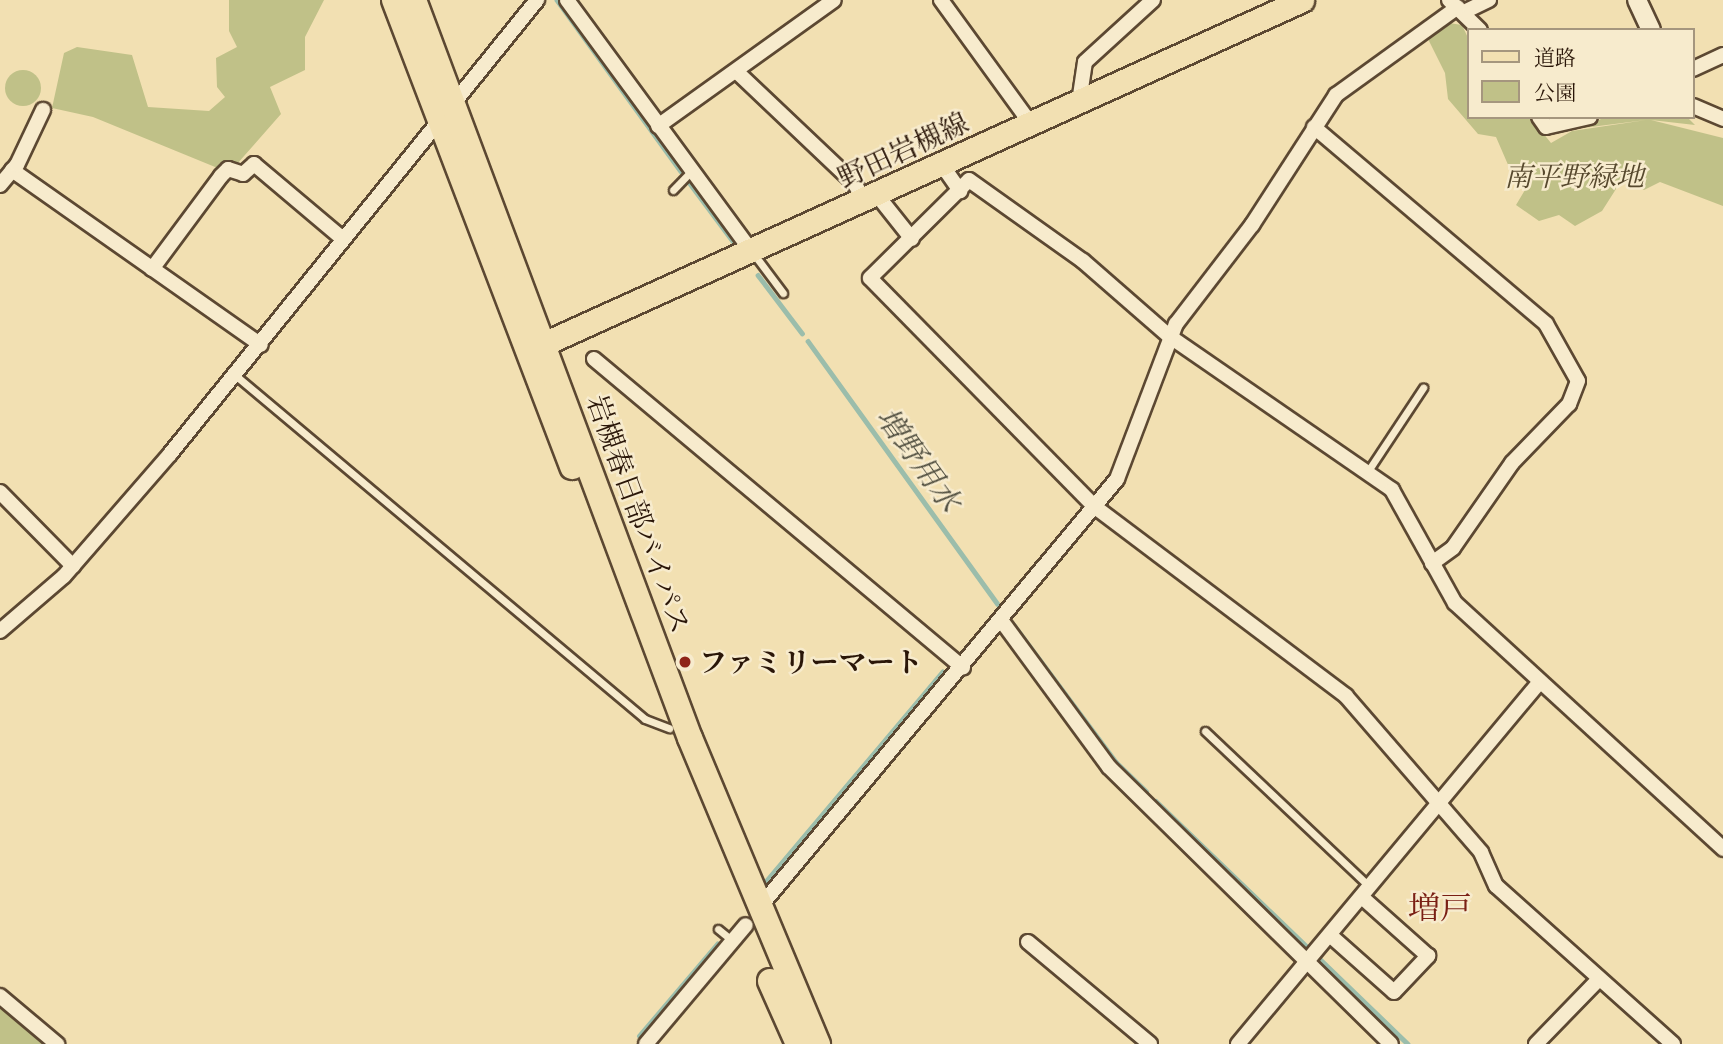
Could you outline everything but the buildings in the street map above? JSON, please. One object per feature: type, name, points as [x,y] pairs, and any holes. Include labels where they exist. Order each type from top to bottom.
[{"type":"highway","name":"岩槻春日部バイパス","points":[[394,0],[439,121],[536,348],[745,925],[818,1044]]},
{"type":"highway","name":"岩槻春日部バイパス","points":[[414,0],[451,98],[669,728],[745,925],[798,1044]]},
{"type":"main road","name":"野田岩槻線","points":[[536,348],[753,253],[1302,0]]},
{"type":"street","points":[[0,631],[73,566],[261,345],[342,238],[439,121],[451,98],[537,0]]},
{"type":"street","points":[[567,0],[657,126],[693,169],[753,253]]},
{"type":"street","points":[[657,126],[737,72],[834,0]]},
{"type":"street","points":[[940,0],[1031,124]]},
{"type":"street","points":[[1079,102],[1085,62],[1153,0]]},
{"type":"street","points":[[646,1044],[745,925],[806,844],[963,667],[1095,507],[1121,471],[1169,336],[1314,127],[1352,78],[1457,6],[1489,0]]},
{"type":"street","points":[[1637,0],[1650,28]]},
{"type":"street","points":[[1457,6],[1478,28]]},
{"type":"street","points":[[1695,68],[1723,55]]},
{"type":"street","points":[[737,72],[912,239]]},
{"type":"street","points":[[1695,107],[1723,119]]},
{"type":"street","points":[[0,185],[12,170],[43,110]]},
{"type":"street","points":[[1540,119],[1545,127],[1581,119]]},
{"type":"street","points":[[1314,127],[1546,324],[1578,381],[1569,404],[1512,463],[1453,548],[1432,563]]},
{"type":"street","points":[[152,269],[221,176],[228,170],[243,174],[254,164],[342,238]]},
{"type":"street","points":[[942,166],[960,191]]},
{"type":"street","points":[[12,170],[261,345]]},
{"type":"street","points":[[1673,1044],[1598,980],[1496,886],[1481,852],[1346,696],[1095,507],[870,278],[969,180],[1083,261],[1169,336],[1392,490],[1455,603],[1539,683],[1723,849]]},
{"type":"street","points":[[594,359],[963,667]]},
{"type":"street","points":[[0,492],[73,566]]},
{"type":"street","points":[[1001,620],[1109,767],[1391,1044]]},
{"type":"street","points":[[1238,1044],[1441,806],[1539,683]]},
{"type":"street","points":[[1331,936],[1394,992],[1428,956],[1367,893]]},
{"type":"street","points":[[1028,942],[1150,1044]]},
{"type":"street","points":[[1536,1044],[1598,980]]},
{"type":"street","points":[[0,996],[57,1044]]},
{"type":"lane","points":[[673,190],[693,169]]},
{"type":"lane","points":[[753,253],[783,293]]},
{"type":"lane","points":[[235,375],[645,719],[669,728]]},
{"type":"lane","points":[[1368,471],[1423,388]]},
{"type":"lane","points":[[1205,731],[1367,893]]},
{"type":"lane","points":[[718,929],[745,925]]},
{"type":"green space","points":[[229,0],[324,0],[305,37],[305,70],[270,87],[281,114],[237,164],[220,169],[93,117],[52,108],[64,53],[77,47],[132,55],[148,107],[209,111],[225,97],[217,87],[216,58],[237,47],[229,31]]},
{"type":"green space","name":"南平野緑地","points":[[1449,23],[1462,25],[1468,38],[1468,119],[1532,119],[1551,143],[1572,131],[1646,120],[1583,128],[1601,119],[1689,119],[1695,125],[1651,120],[1723,138],[1723,206],[1660,182],[1644,190],[1623,178],[1602,211],[1575,226],[1559,215],[1539,221],[1516,205],[1531,180],[1509,167],[1496,137],[1478,134],[1448,99],[1445,73],[1428,39]]},
{"type":"green space","points":[[23,70],[36,75],[41,88],[36,101],[23,106],[10,101],[5,88],[10,75]]},
{"type":"green space","points":[[0,996],[57,1044],[0,1044]]},
{"type":"waterway","name":"増野用水","points":[[557,0],[681,171]]},
{"type":"waterway","name":"増野用水","points":[[689,182],[733,241]]},
{"type":"waterway","name":"増野用水","points":[[758,275],[802,333]]},
{"type":"waterway","name":"増野用水","points":[[808,341],[998,604]]},
{"type":"waterway","points":[[1014,625],[1116,762],[1146,791]]},
{"type":"waterway","points":[[762,886],[942,672]]},
{"type":"waterway","points":[[1156,801],[1307,947]]},
{"type":"waterway","points":[[639,1036],[717,944]]},
{"type":"waterway","points":[[1320,959],[1408,1044]]},
{"type":"place","name":"ファミリーマート","points":[[685,662]]},
{"type":"district","name":"増戸","points":[[1440,908]]}]
